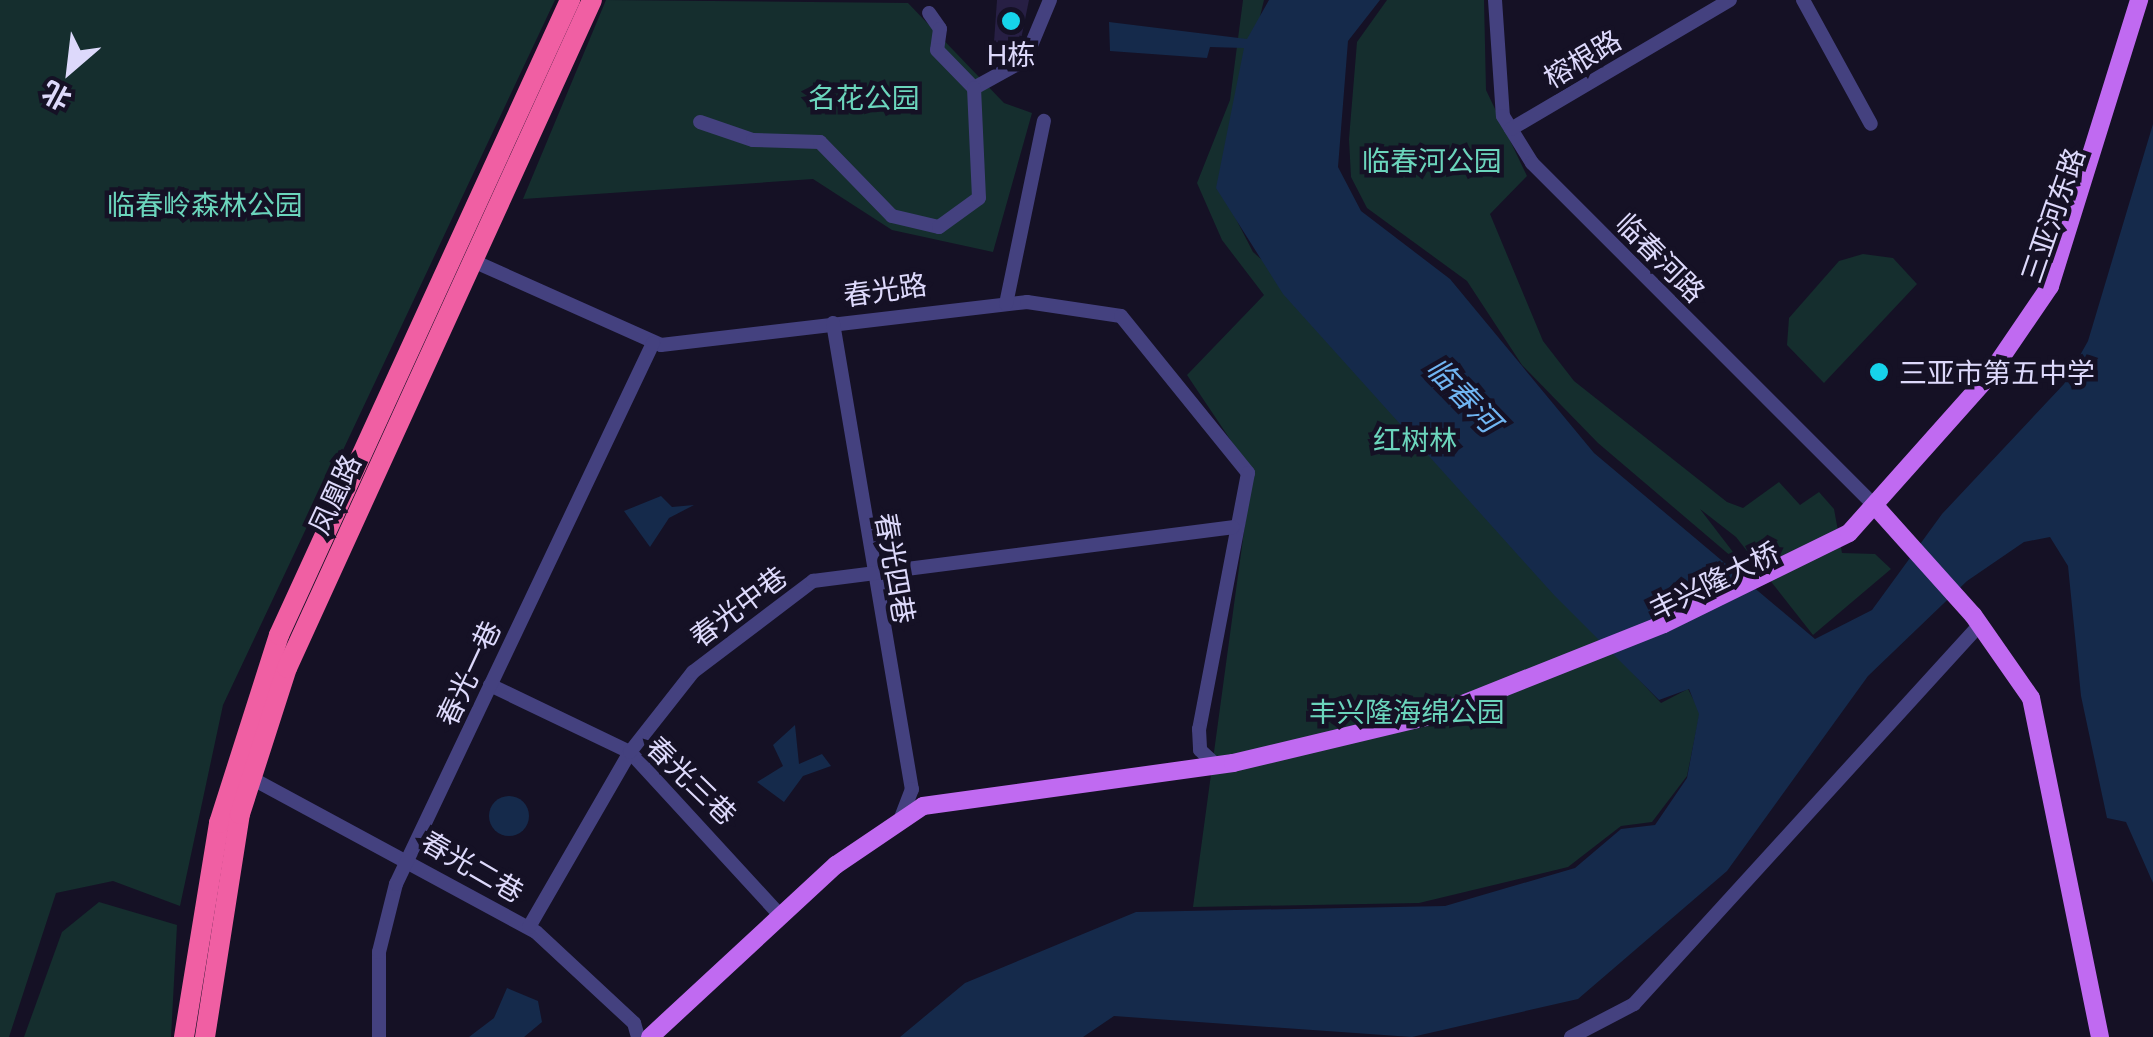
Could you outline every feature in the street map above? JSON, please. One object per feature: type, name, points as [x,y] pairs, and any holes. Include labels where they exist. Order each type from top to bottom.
[{"type":"highway","name":"凤凰路","points":[[184,1037],[219,823],[279,636],[570,0]]},
{"type":"highway","name":"凤凰路","points":[[204,1037],[250,778],[324,578],[592,0]]},
{"type":"main road","name":"三亚河东路","points":[[1852,537],[1879,514],[2024,346],[2058,289],[2143,0]]},
{"type":"main road","points":[[1879,514],[1912,548],[2031,698],[2049,752],[2100,1037]]},
{"type":"main road","name":"丰兴隆大桥","points":[[1228,768],[1406,727],[1594,661],[1852,537]]},
{"type":"main road","points":[[1971,622],[2023,704],[2038,747],[2090,1037]]},
{"type":"main road","points":[[650,1037],[781,916],[900,818],[950,800],[1228,768]]},
{"type":"main road","points":[[662,1037],[838,876],[908,824],[1228,768]]},
{"type":"street","points":[[974,88],[1025,60],[1050,0]]},
{"type":"street","name":"临春河路","points":[[1496,0],[1511,129],[1532,163],[1879,514]]},
{"type":"street","name":"榕根路","points":[[1511,129],[1730,0]]},
{"type":"street","points":[[1803,0],[1871,124]]},
{"type":"street","points":[[700,122],[741,138],[820,142],[892,216],[939,227],[978,198],[974,88],[937,50],[940,29],[929,13]]},
{"type":"street","points":[[1006,304],[1044,121]]},
{"type":"street","points":[[471,260],[653,343]]},
{"type":"street","name":"春光路","points":[[653,343],[1006,304],[1121,316],[1248,474],[1233,527]]},
{"type":"street","name":"春光四巷","points":[[833,324],[869,569],[912,788],[900,818]]},
{"type":"street","name":"春光一巷","points":[[379,1037],[379,952],[408,856],[653,343]]},
{"type":"street","points":[[1228,768],[1200,750],[1199,730],[1233,527]]},
{"type":"street","name":"春光中巷","points":[[529,928],[630,752],[693,672],[743,630],[813,581],[869,569],[1233,527]]},
{"type":"street","points":[[1571,1037],[1634,1004],[1971,622]]},
{"type":"street","name":"春光三巷","points":[[490,686],[630,752],[781,916]]},
{"type":"street","name":"春光二巷","points":[[250,778],[408,856],[529,928],[608,996],[638,1037]]},
{"type":"green space","name":"临春岭森林公园","points":[[0,0],[555,0],[223,705],[180,906],[113,881],[56,893],[9,1037],[0,1037]]},
{"type":"green space","name":"名花公园","points":[[606,0],[908,3],[1004,103],[1032,113],[993,252],[892,230],[813,179],[523,199]]},
{"type":"green space","name":"丰兴隆海绵公园","points":[[1243,0],[1264,0],[1219,186],[1253,252],[1654,607],[1594,632],[1661,703],[1688,689],[1700,712],[1687,776],[1652,822],[1621,826],[1568,867],[1419,903],[1193,907],[1252,472],[1187,375],[1264,295],[1222,240],[1197,183],[1230,100]]},
{"type":"green space","name":"临春河公园","points":[[1387,0],[1484,0],[1486,90],[1527,176],[1490,214],[1543,341],[1574,381],[1727,502],[1743,508],[1779,482],[1800,505],[1819,492],[1834,509],[1842,553],[1875,554],[1891,569],[1813,635],[1736,537],[1700,509],[1746,569],[1598,443],[1522,365],[1467,281],[1367,208],[1351,177],[1349,139],[1357,42]]},
{"type":"green space","points":[[1863,254],[1893,258],[1917,284],[1824,383],[1787,345],[1789,318],[1839,261]]},
{"type":"green space","points":[[99,902],[177,925],[171,1037],[24,1037],[62,932]]},
{"type":"water","name":"临春河","points":[[1269,0],[1380,0],[1348,41],[1338,167],[1361,211],[1450,279],[1594,453],[1815,639],[1872,610],[1942,514],[2064,384],[2088,341],[2153,124],[2153,883],[2126,822],[2107,818],[2081,696],[2068,566],[2050,537],[2024,542],[1967,581],[1868,676],[1727,871],[1578,999],[1412,1037],[1114,1016],[1083,1037],[900,1037],[965,983],[1136,912],[1445,906],[1575,868],[1621,829],[1655,825],[1687,778],[1699,714],[1689,689],[1659,700],[1554,595],[1283,294],[1216,188],[1244,48],[1210,47],[1207,58],[1110,51],[1109,22],[1247,39]]},
{"type":"water","points":[[661,496],[672,507],[694,505],[669,518],[650,547],[624,511]]},
{"type":"water","points":[[795,725],[799,764],[822,754],[831,766],[803,776],[784,802],[757,782],[783,766],[773,745]]},
{"type":"water","points":[[509,796],[523,802],[529,816],[523,830],[509,836],[495,830],[489,816],[495,802]]},
{"type":"water","points":[[507,988],[538,1001],[542,1022],[524,1037],[469,1037],[494,1018]]},
{"type":"building","name":"H栋","points":[[997,0],[1029,0],[1020,44],[994,42]]},
{"type":"place","name":"H栋","points":[[1011,21]]},
{"type":"place","name":"三亚市第五中学","points":[[1879,372]]},
{"type":"park label","name":"红树林","points":[[1415,439]]}]
